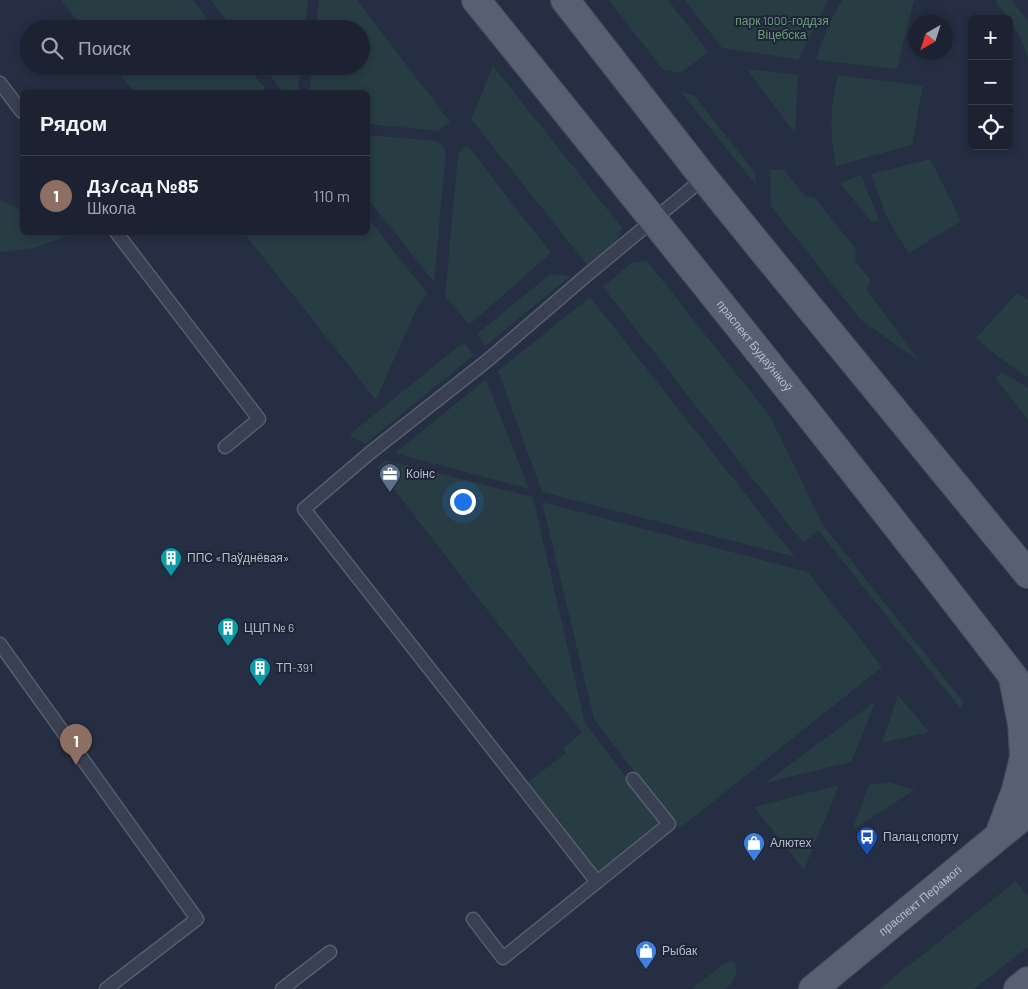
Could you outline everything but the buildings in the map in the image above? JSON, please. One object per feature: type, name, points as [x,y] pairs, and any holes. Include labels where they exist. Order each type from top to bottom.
[{"type":"main road","name":"праспект Будаўнікоў","points":[[476,0],[855,473],[1020,686]]},
{"type":"main road","points":[[565,0],[704,178],[1028,574]]},
{"type":"main road","points":[[999,836],[1016,790],[1024,758],[1020,686]]},
{"type":"main road","name":"праспект Перамогі","points":[[813,989],[1028,812]]},
{"type":"main road","points":[[1018,989],[1028,981]]},
{"type":"lane","points":[[0,83],[20,109]]},
{"type":"lane","points":[[597,882],[304,509],[371,452],[488,360],[704,178]]},
{"type":"lane","points":[[118,235],[260,419],[225,447]]},
{"type":"lane","points":[[2,651],[197,919],[106,989]]},
{"type":"lane","points":[[473,919],[503,958],[669,824],[633,778]]},
{"type":"lane","points":[[282,989],[330,952]]},
{"type":"green space","points":[[61,0],[193,0],[209,20],[77,20]]},
{"type":"green space","points":[[211,0],[308,0],[306,20],[226,20]]},
{"type":"green space","points":[[319,0],[357,0],[450,122],[438,131],[370,124],[370,90],[309,90],[311,75],[370,75],[370,20],[317,20]]},
{"type":"green space","points":[[609,0],[668,0],[708,52],[681,73],[663,70]]},
{"type":"green space","name":"парк 1000-годдзя Віцебска","points":[[685,0],[828,0],[798,60],[722,48]]},
{"type":"green space","points":[[842,0],[914,0],[910,15],[908,15],[908,24],[897,69],[816,60],[834,14]]},
{"type":"green space","points":[[1012,0],[1028,21],[1028,62],[1025,49],[1013,25],[1013,15],[1005,15],[995,1]]},
{"type":"green space","points":[[493,66],[622,228],[617,241],[587,265],[471,119]]},
{"type":"green space","points":[[747,69],[798,75],[795,133]]},
{"type":"green space","points":[[120,75],[254,75],[264,87],[264,90],[132,90]]},
{"type":"green space","points":[[270,75],[300,75],[298,90],[281,90]]},
{"type":"green space","points":[[838,75],[923,86],[912,145],[836,166],[831,120]]},
{"type":"green space","points":[[681,92],[694,95],[755,173],[756,185]]},
{"type":"green space","points":[[370,135],[438,141],[446,152],[434,282],[370,202]]},
{"type":"green space","points":[[467,145],[551,253],[469,325],[445,296],[458,154]]},
{"type":"green space","points":[[930,159],[961,221],[909,253],[886,215],[871,174]]},
{"type":"green space","points":[[770,170],[784,170],[805,196],[814,197],[856,249],[855,260],[870,280],[867,290],[919,361],[861,320],[771,206]]},
{"type":"green space","points":[[861,175],[879,220],[872,223],[840,183]]},
{"type":"green space","points":[[0,199],[20,210],[20,235],[69,235],[31,249],[0,252]]},
{"type":"green space","points":[[370,221],[427,293],[416,310],[376,400],[246,235],[370,235]]},
{"type":"green space","points":[[647,261],[770,416],[823,525],[964,703],[960,708],[818,530],[803,543],[603,287],[631,263]]},
{"type":"green space","points":[[550,274],[571,276],[485,346],[477,334]]},
{"type":"green space","points":[[1017,293],[1028,300],[1028,377],[1001,359],[976,338]]},
{"type":"green space","points":[[590,297],[795,557],[542,492],[498,371]]},
{"type":"green space","points":[[464,342],[474,355],[365,444],[349,435]]},
{"type":"green space","points":[[1002,372],[1028,388],[1028,420],[995,378]]},
{"type":"green space","points":[[486,379],[529,489],[395,453]]},
{"type":"green space","points":[[386,460],[533,497],[585,723],[662,824],[600,874],[528,782],[566,753],[563,748],[582,733],[377,467]]},
{"type":"green space","points":[[542,502],[808,572],[882,667],[679,829],[594,719]]},
{"type":"green space","points":[[898,695],[929,732],[882,743]]},
{"type":"green space","points":[[876,701],[851,762],[765,783]]},
{"type":"green space","points":[[888,782],[915,790],[852,830],[869,785]]},
{"type":"green space","points":[[839,785],[804,870],[754,807]]},
{"type":"green space","points":[[1016,881],[1028,896],[1028,947],[974,989],[879,989]]},
{"type":"green space","points":[[732,961],[736,964],[736,975],[726,989],[692,989],[725,963]]},
{"type":"place","name":"Коінс","points":[[390,493]]},
{"type":"place","name":"ППС «Паўднёвая»","points":[[171,577]]},
{"type":"place","name":"ЦЦП № 6","points":[[228,647]]},
{"type":"place","name":"ТП-391","points":[[260,687]]},
{"type":"place","name":"Дз/сад №85","points":[[76,765]]},
{"type":"place","name":"Палац спорту","points":[[867,856]]},
{"type":"place","name":"Алютех","points":[[754,862]]},
{"type":"place","name":"Рыбак","points":[[646,970]]}]
